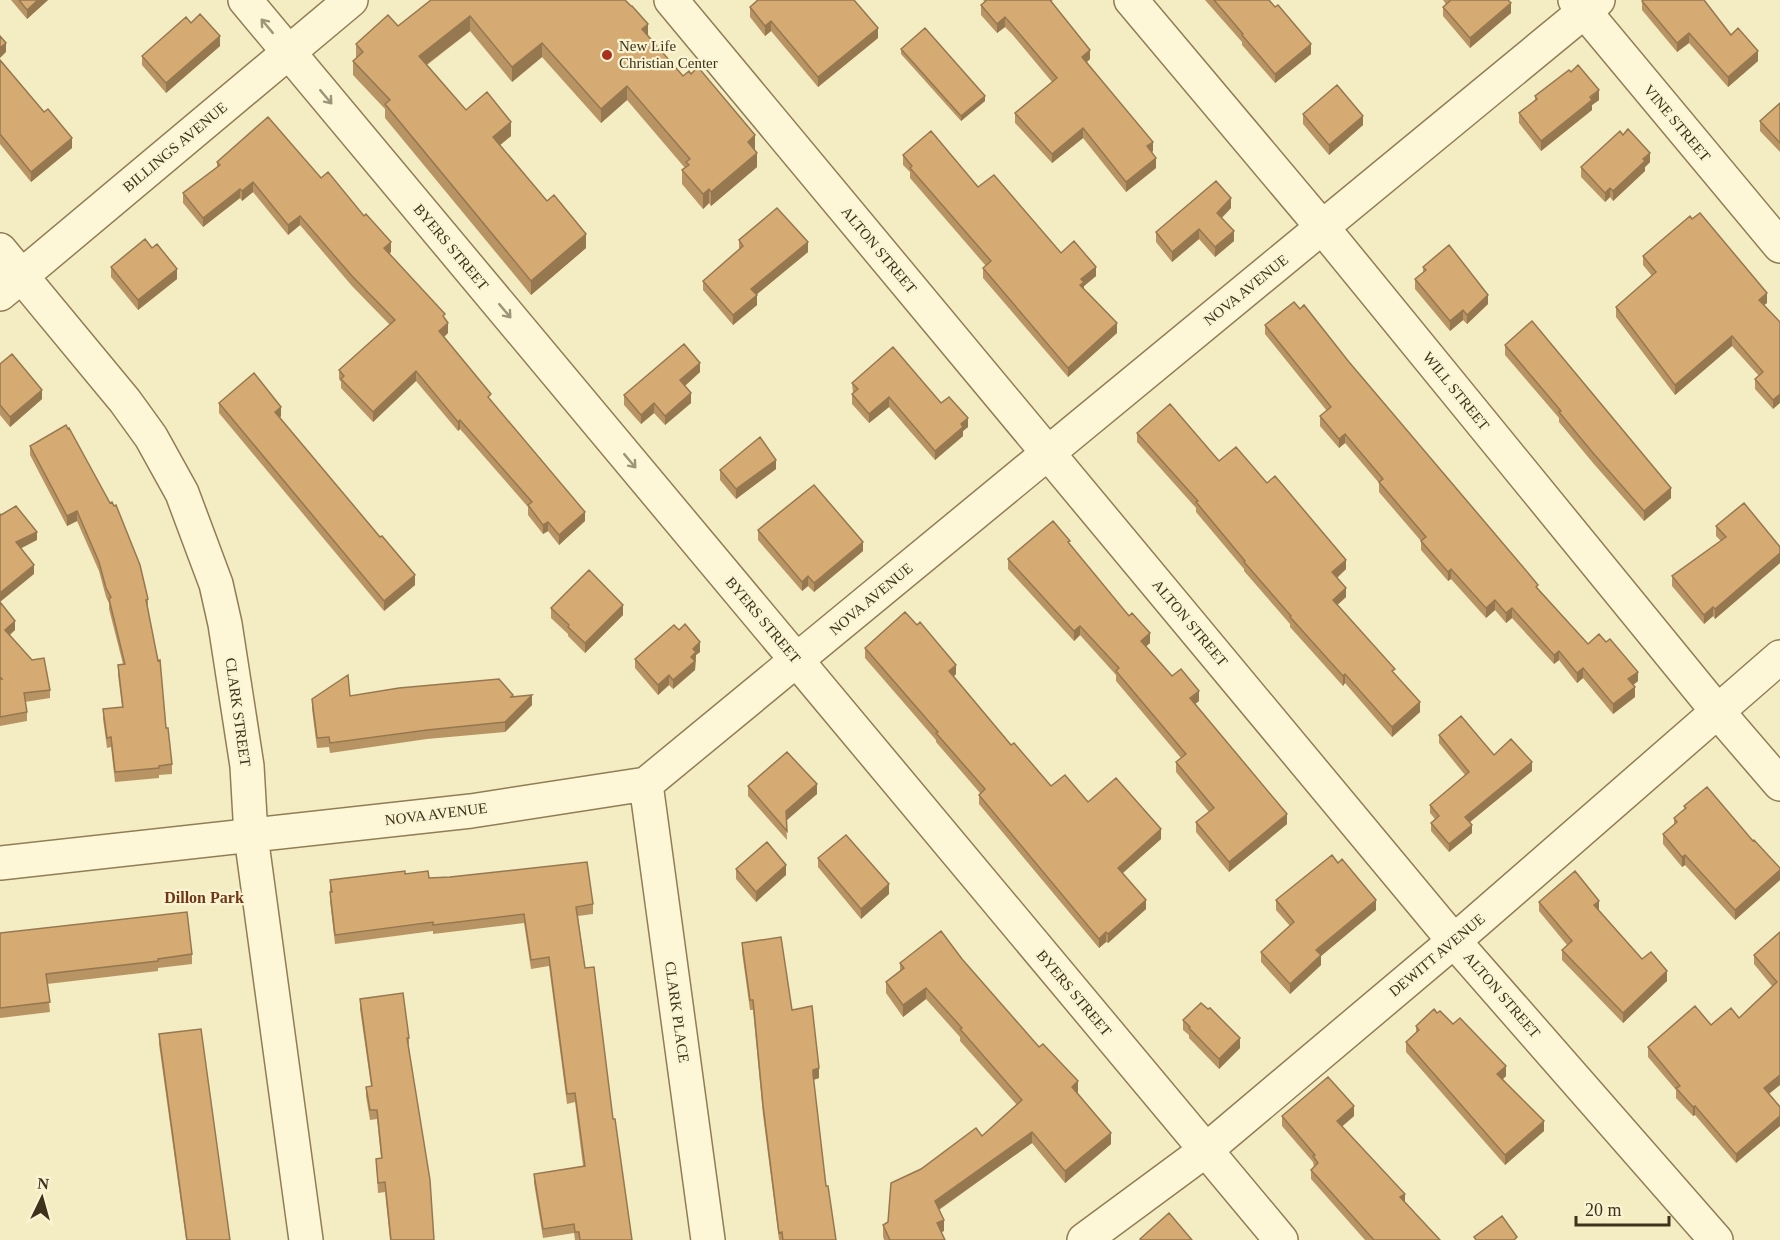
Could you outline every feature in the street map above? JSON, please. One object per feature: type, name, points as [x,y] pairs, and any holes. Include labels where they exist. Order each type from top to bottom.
[{"type":"street","name":"BYERS STREET","points":[[245,0],[1281,1240]]},
{"type":"street","name":"BILLINGS AVENUE","points":[[11,285],[351,0]]},
{"type":"street","name":"ALTON STREET","points":[[671,0],[1454,941],[1716,1240]]},
{"type":"street","name":"WILL STREET","points":[[1131,0],[1322,227],[1718,712],[1780,784]]},
{"type":"street","name":"NOVA AVENUE","points":[[0,863],[471,811],[646,784],[1322,227],[1586,4]]},
{"type":"street","name":"VINE STREET","points":[[1586,4],[1780,246]]},
{"type":"street","name":"CLARK STREET","points":[[0,250],[11,285],[125,400],[163,456],[182,493],[216,584],[225,624],[247,766],[251,836],[306,1240]]},
{"type":"street","name":"DEWITT AVENUE","points":[[1084,1240],[1206,1150],[1454,941],[1780,657]]},
{"type":"street","name":"CLARK PLACE","points":[[646,784],[708,1240]]},
{"type":"building","points":[[19,0],[38,0],[27,10]]},
{"type":"building","points":[[431,0],[625,0],[648,24],[642,29],[683,76],[689,71],[691,74],[698,67],[755,135],[748,142],[757,153],[711,192],[709,189],[703,194],[682,170],[689,165],[686,162],[690,159],[627,86],[601,109],[542,43],[512,67],[470,16],[419,56],[466,110],[487,92],[511,122],[493,137],[547,201],[554,195],[586,234],[531,281],[385,104],[390,100],[353,61],[363,52],[356,44],[388,15],[398,26]]},
{"type":"building","points":[[758,0],[854,0],[878,28],[818,77],[771,21],[765,26],[750,7]]},
{"type":"building","points":[[987,0],[1050,0],[1090,50],[1082,57],[1153,142],[1147,146],[1156,158],[1126,182],[1083,128],[1052,154],[1015,113],[1057,78],[1005,17],[997,24],[981,5]]},
{"type":"building","points":[[1214,0],[1269,0],[1275,7],[1278,5],[1311,44],[1275,74]]},
{"type":"building","points":[[1451,0],[1508,0],[1511,3],[1470,38],[1443,7]]},
{"type":"building","points":[[1643,0],[1704,0],[1731,35],[1738,28],[1758,51],[1728,77],[1689,33],[1677,43]]},
{"type":"building","points":[[200,14],[220,36],[166,83],[142,56],[186,17],[191,23]]},
{"type":"building","points":[[925,28],[985,96],[961,116],[901,49]]},
{"type":"building","points":[[0,36],[6,43],[0,48]]},
{"type":"building","points":[[0,60],[44,112],[48,109],[72,138],[31,172],[0,134]]},
{"type":"building","points":[[1578,65],[1599,90],[1590,97],[1592,100],[1541,141],[1519,113],[1537,99],[1535,96]]},
{"type":"building","points":[[1337,85],[1363,116],[1329,145],[1303,114]]},
{"type":"building","points":[[1780,103],[1780,143],[1760,121]]},
{"type":"building","points":[[268,117],[321,178],[328,172],[364,216],[366,214],[391,242],[384,248],[445,314],[443,316],[448,323],[439,331],[491,394],[488,397],[585,512],[559,535],[548,522],[543,525],[528,505],[532,502],[460,420],[458,422],[416,371],[373,412],[341,379],[344,376],[339,370],[395,320],[352,276],[300,216],[288,225],[253,182],[242,191],[240,189],[203,218],[183,193],[220,165],[217,162]]},
{"type":"building","points":[[1628,129],[1650,153],[1643,159],[1645,161],[1613,191],[1610,188],[1605,193],[1581,167],[1620,131],[1623,135]]},
{"type":"building","points":[[931,131],[978,187],[994,175],[1061,253],[1074,241],[1096,267],[1081,279],[1084,282],[1080,285],[1117,323],[1068,368],[983,268],[991,261],[910,168],[912,166],[903,155]]},
{"type":"building","points":[[1216,181],[1231,198],[1217,213],[1234,231],[1215,247],[1199,229],[1172,252],[1156,232]]},
{"type":"building","points":[[777,208],[808,242],[751,289],[757,295],[733,315],[703,281],[743,246],[739,240]]},
{"type":"building","points":[[1700,213],[1767,293],[1759,300],[1780,322],[1780,394],[1773,400],[1755,379],[1763,372],[1732,336],[1675,385],[1616,307],[1656,272],[1643,256],[1690,216],[1692,219]]},
{"type":"building","points":[[145,239],[152,248],[157,244],[177,269],[138,300],[111,267]]},
{"type":"building","points":[[1449,245],[1488,295],[1467,315],[1463,310],[1450,321],[1415,279],[1426,270],[1423,267]]},
{"type":"building","points":[[1294,302],[1300,309],[1304,305],[1349,362],[1538,585],[1536,587],[1588,644],[1599,634],[1606,642],[1610,639],[1638,672],[1628,679],[1635,687],[1613,704],[1583,668],[1577,673],[1559,651],[1554,655],[1512,608],[1506,613],[1495,600],[1486,608],[1451,569],[1448,572],[1421,541],[1426,537],[1379,482],[1383,479],[1345,434],[1339,439],[1320,416],[1331,407],[1265,325]]},
{"type":"building","points":[[1532,321],[1671,488],[1644,511],[1593,453],[1505,345]]},
{"type":"building","points":[[684,344],[700,363],[680,380],[691,393],[665,416],[654,403],[641,415],[624,395]]},
{"type":"building","points":[[893,347],[941,403],[949,397],[968,418],[961,424],[963,427],[935,451],[889,397],[869,414],[852,394],[858,389],[852,383]]},
{"type":"building","points":[[12,354],[42,390],[10,417],[0,405],[0,364]]},
{"type":"building","points":[[254,373],[281,407],[275,412],[415,575],[384,601],[219,403]]},
{"type":"building","points":[[1170,404],[1219,461],[1236,447],[1267,483],[1275,476],[1346,560],[1332,572],[1346,588],[1333,600],[1395,669],[1392,671],[1420,702],[1392,727],[1290,617],[1196,502],[1198,501],[1137,433]]},
{"type":"building","points":[[66,425],[110,503],[116,505],[140,565],[158,661],[160,660],[166,728],[168,728],[172,764],[159,766],[159,768],[115,772],[111,737],[107,738],[103,709],[123,707],[118,665],[125,664],[109,599],[111,597],[77,511],[67,516],[30,446]]},
{"type":"building","points":[[760,437],[776,460],[736,489],[720,470]]},
{"type":"building","points":[[814,485],[863,542],[814,583],[808,576],[802,582],[758,530]]},
{"type":"building","points":[[1744,503],[1780,547],[1780,553],[1715,609],[1713,607],[1704,615],[1672,576],[1726,537],[1716,526]]},
{"type":"building","points":[[16,506],[37,532],[16,542],[34,565],[0,593],[0,514]]},
{"type":"building","points":[[1053,521],[1129,616],[1132,613],[1150,633],[1141,641],[1172,676],[1181,669],[1199,691],[1190,698],[1287,814],[1229,862],[1196,822],[1214,808],[1176,762],[1186,754],[1116,671],[1119,668],[1080,626],[1074,631],[1008,559]]},
{"type":"building","points":[[589,570],[623,605],[585,643],[551,608]]},
{"type":"building","points":[[0,602],[15,621],[5,630],[32,660],[44,658],[50,690],[24,693],[27,712],[0,717],[0,679],[2,679],[0,677]]},
{"type":"building","points":[[905,612],[917,625],[920,622],[956,665],[949,671],[1011,745],[1014,743],[1051,786],[1065,775],[1088,802],[1116,778],[1161,829],[1118,868],[1146,900],[1108,934],[1106,932],[1099,939],[979,795],[985,789],[865,648]]},
{"type":"building","points":[[685,624],[700,642],[693,649],[696,652],[691,657],[695,661],[673,680],[669,675],[658,685],[635,659],[674,625],[679,630]]},
{"type":"building","points":[[348,675],[350,696],[399,688],[499,679],[513,695],[511,697],[532,695],[505,722],[330,743],[329,737],[317,738],[312,699]]},
{"type":"building","points":[[1461,716],[1494,755],[1511,739],[1532,762],[1465,817],[1472,825],[1449,844],[1431,823],[1439,816],[1430,805],[1469,772],[1439,735]]},
{"type":"building","points":[[787,752],[817,784],[786,811],[787,831],[748,786]]},
{"type":"building","points":[[1707,787],[1753,841],[1780,868],[1735,910],[1685,855],[1682,857],[1663,834],[1677,822],[1674,818],[1686,808],[1684,806]]},
{"type":"building","points":[[846,835],[889,884],[861,909],[818,858]]},
{"type":"building","points":[[767,842],[786,865],[756,892],[736,869]]},
{"type":"building","points":[[1332,855],[1338,863],[1342,859],[1376,900],[1316,950],[1321,955],[1290,984],[1261,952],[1294,922],[1276,900]]},
{"type":"building","points":[[587,862],[593,904],[576,907],[585,968],[594,967],[613,1119],[615,1119],[632,1240],[580,1240],[579,1232],[575,1232],[574,1224],[543,1229],[534,1174],[585,1166],[575,1093],[567,1094],[549,957],[531,960],[524,914],[433,925],[433,922],[335,935],[330,880],[405,871],[405,874],[428,871],[429,878],[450,877]]},
{"type":"building","points":[[1575,871],[1599,901],[1594,905],[1642,959],[1651,952],[1667,971],[1623,1013],[1562,950],[1572,941],[1539,902]]},
{"type":"building","points":[[187,912],[192,954],[158,959],[158,961],[46,974],[50,1002],[0,1008],[0,933]]},
{"type":"building","points":[[941,931],[962,959],[1039,1047],[1043,1044],[1078,1081],[1072,1087],[1111,1133],[1065,1171],[1032,1132],[935,1201],[944,1220],[937,1223],[945,1240],[890,1240],[883,1225],[888,1222],[891,1183],[921,1169],[976,1128],[982,1136],[1022,1100],[926,988],[903,1005],[886,982],[904,968],[900,963]]},
{"type":"building","points":[[1780,932],[1780,1075],[1764,1088],[1780,1107],[1780,1116],[1736,1154],[1695,1106],[1693,1107],[1676,1088],[1680,1086],[1648,1047],[1695,1006],[1711,1025],[1731,1008],[1739,1018],[1777,982],[1754,955]]},
{"type":"building","points":[[781,937],[792,1010],[812,1006],[819,1068],[813,1070],[813,1074],[826,1186],[828,1186],[836,1240],[783,1240],[782,1232],[779,1233],[753,1000],[750,1000],[742,943]]},
{"type":"building","points":[[403,993],[409,1038],[407,1038],[430,1180],[434,1240],[391,1240],[385,1182],[378,1183],[376,1159],[382,1158],[377,1110],[370,1110],[366,1087],[372,1086],[360,999]]},
{"type":"building","points":[[1201,1003],[1208,1009],[1210,1008],[1240,1038],[1219,1059],[1183,1020]]},
{"type":"building","points":[[1434,1009],[1437,1013],[1440,1011],[1453,1024],[1460,1018],[1506,1066],[1497,1074],[1544,1121],[1505,1155],[1406,1042],[1419,1030],[1416,1026]]},
{"type":"building","points":[[201,1029],[230,1240],[187,1240],[159,1034]]},
{"type":"building","points":[[1328,1077],[1354,1106],[1337,1121],[1405,1194],[1400,1197],[1440,1240],[1374,1240],[1311,1170],[1318,1163],[1313,1156],[1315,1155],[1282,1116]]},
{"type":"building","points":[[1169,1213],[1192,1240],[1140,1239]]},
{"type":"building","points":[[1502,1216],[1517,1237],[1514,1240],[1476,1240],[1474,1237]]},
{"type":"place","name":"New Life Christian Center","points":[[607,55]]},
{"type":"district","name":"Dillon Park","points":[[204,897]]}]
